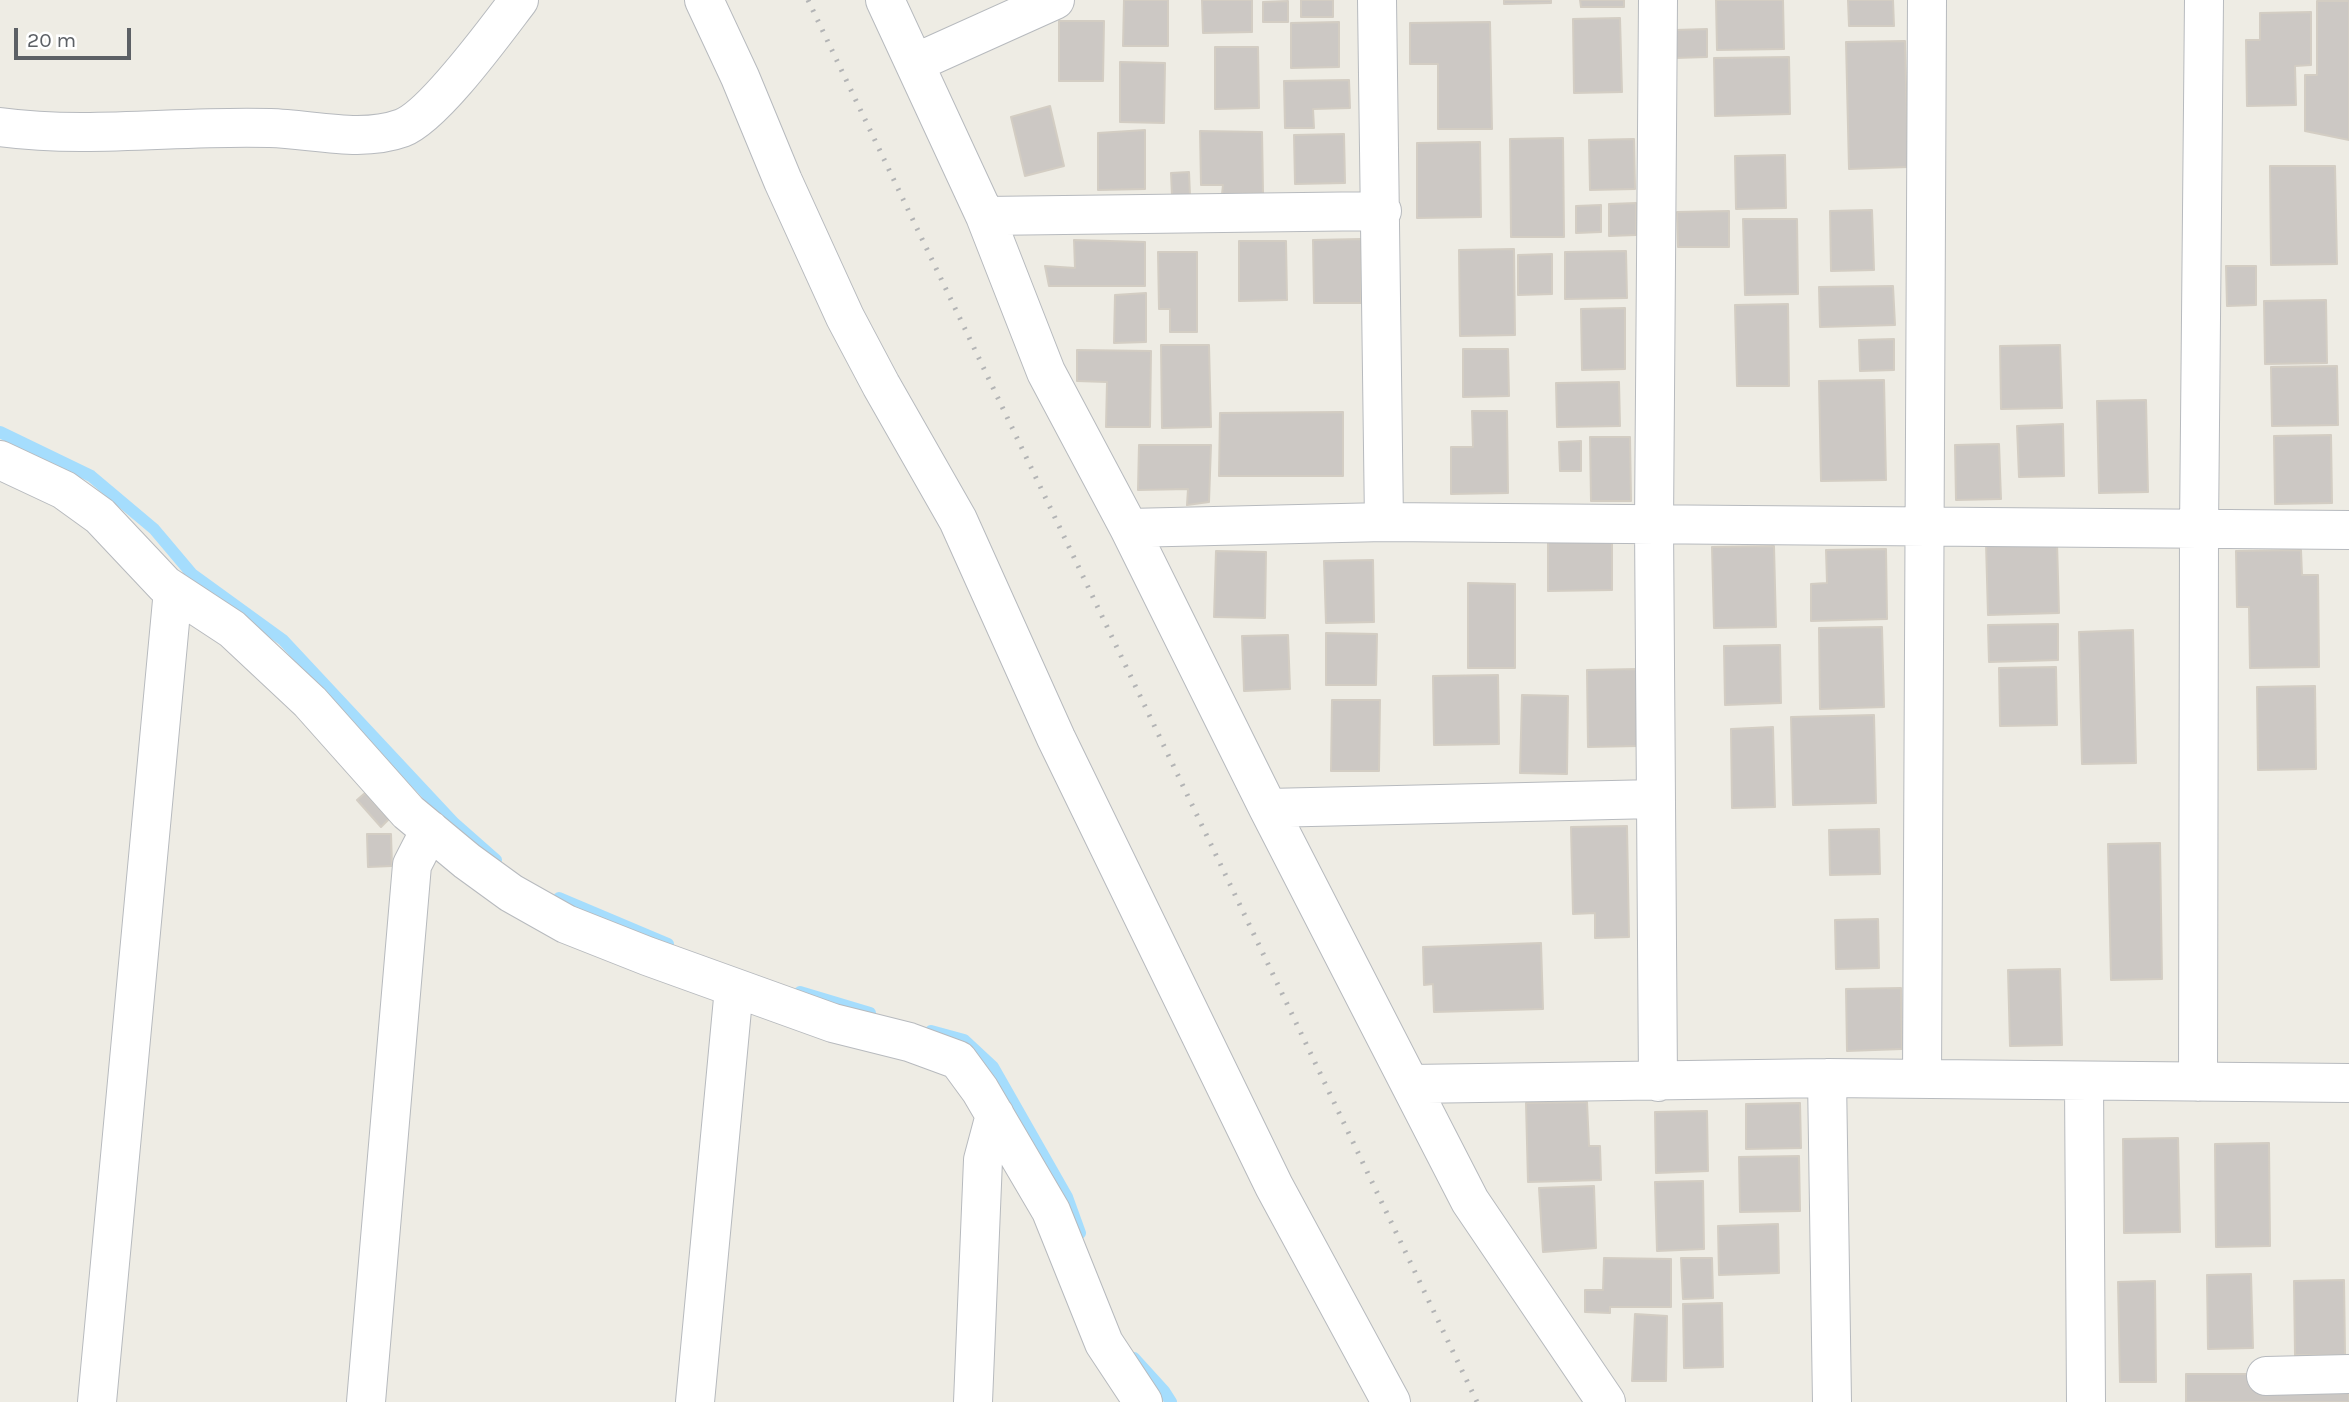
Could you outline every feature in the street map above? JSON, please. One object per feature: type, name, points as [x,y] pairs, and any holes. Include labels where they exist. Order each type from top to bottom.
[{"type":"street","points":[[0,127],[82,132],[271,128],[368,134],[402,128],[428,111],[519,0]]},
{"type":"street","points":[[704,0],[845,317],[958,520],[1056,738],[1273,1186],[1391,1402]]},
{"type":"street","points":[[886,0],[985,216],[1046,372],[1129,528],[1268,808],[1470,1201],[1606,1402]]},
{"type":"street","points":[[915,63],[1055,0]]},
{"type":"street","points":[[1377,0],[1382,211],[1384,522]]},
{"type":"street","points":[[1658,0],[1654,524],[1658,1082]]},
{"type":"street","points":[[1922,1079],[1927,0]]},
{"type":"street","points":[[2198,1082],[2204,0]]},
{"type":"street","points":[[985,216],[1382,211]]},
{"type":"street","points":[[0,460],[64,489],[100,516],[165,585],[232,629],[310,702],[408,812],[511,893],[566,924],[734,988],[833,1023],[909,1042],[958,1060],[980,1090],[1051,1211],[1104,1343],[1143,1402]]},
{"type":"street","points":[[1129,528],[1384,522],[2349,530]]},
{"type":"street","points":[[97,1402],[173,590]]},
{"type":"street","points":[[1268,808],[1655,799]]},
{"type":"street","points":[[366,1402],[412,865],[430,830]]},
{"type":"street","points":[[695,1402],[734,988]]},
{"type":"street","points":[[1827,1078],[1832,1402]]},
{"type":"street","points":[[1410,1084],[1827,1078],[2349,1083]]},
{"type":"street","points":[[2084,1081],[2086,1402]]},
{"type":"street","points":[[973,1402],[983,1160],[995,1115]]},
{"type":"street","points":[[2266,1376],[2349,1374]]},
{"type":"building","points":[[1124,0],[1168,0],[1168,46],[1123,46]]},
{"type":"building","points":[[1202,0],[1252,0],[1252,32],[1203,33]]},
{"type":"building","points":[[1301,0],[1333,0],[1333,17],[1301,17]]},
{"type":"building","points":[[1504,0],[1551,0],[1551,3],[1504,4]]},
{"type":"building","points":[[1580,0],[1624,0],[1624,7],[1581,7]]},
{"type":"building","points":[[1716,0],[1783,0],[1784,49],[1717,50]]},
{"type":"building","points":[[1848,0],[1893,0],[1894,26],[1849,26]]},
{"type":"building","points":[[1288,1],[1288,22],[1263,22],[1263,2]]},
{"type":"building","points":[[2317,1],[2349,1],[2349,140],[2305,131],[2305,75],[2317,75]]},
{"type":"building","points":[[2311,12],[2311,65],[2295,66],[2296,105],[2247,106],[2246,40],[2260,40],[2260,13]]},
{"type":"building","points":[[1620,18],[1622,92],[1574,93],[1573,19]]},
{"type":"building","points":[[1059,21],[1104,21],[1103,81],[1059,81]]},
{"type":"building","points":[[1339,22],[1339,67],[1291,68],[1291,23]]},
{"type":"building","points":[[1490,22],[1492,129],[1438,129],[1438,64],[1410,64],[1410,23]]},
{"type":"building","points":[[1707,29],[1707,57],[1675,58],[1675,30]]},
{"type":"building","points":[[1905,41],[1908,167],[1849,169],[1846,42]]},
{"type":"building","points":[[1215,47],[1258,47],[1259,108],[1215,109]]},
{"type":"building","points":[[1789,57],[1790,114],[1715,116],[1714,58]]},
{"type":"building","points":[[1120,62],[1165,63],[1164,123],[1120,122]]},
{"type":"building","points":[[1349,80],[1350,108],[1313,109],[1314,128],[1285,128],[1284,81]]},
{"type":"building","points":[[1050,106],[1064,166],[1025,176],[1011,117]]},
{"type":"building","points":[[1145,130],[1145,189],[1098,190],[1098,133]]},
{"type":"building","points":[[1200,131],[1262,132],[1263,193],[1222,194],[1223,185],[1201,185]]},
{"type":"building","points":[[1344,134],[1345,183],[1295,184],[1294,135]]},
{"type":"building","points":[[1563,138],[1564,237],[1511,237],[1510,139]]},
{"type":"building","points":[[1634,139],[1635,189],[1590,190],[1589,140]]},
{"type":"building","points":[[1480,142],[1481,217],[1417,218],[1417,143]]},
{"type":"building","points":[[1785,155],[1786,208],[1736,209],[1735,156]]},
{"type":"building","points":[[2270,166],[2335,166],[2337,264],[2271,265]]},
{"type":"building","points":[[1189,172],[1190,196],[1172,196],[1171,173]]},
{"type":"building","points":[[1636,203],[1636,235],[1609,236],[1609,204]]},
{"type":"building","points":[[1601,205],[1601,232],[1576,233],[1576,206]]},
{"type":"building","points":[[1872,210],[1874,270],[1831,271],[1830,211]]},
{"type":"building","points":[[1729,211],[1729,247],[1678,247],[1677,212]]},
{"type":"building","points":[[1743,219],[1797,219],[1798,294],[1745,295]]},
{"type":"building","points":[[1361,239],[1361,303],[1314,303],[1313,240]]},
{"type":"building","points":[[1074,240],[1145,242],[1145,286],[1049,286],[1045,266],[1075,268]]},
{"type":"building","points":[[1239,241],[1286,241],[1287,300],[1239,301]]},
{"type":"building","points":[[1514,249],[1515,335],[1460,336],[1459,250]]},
{"type":"building","points":[[1626,251],[1627,298],[1565,299],[1565,252]]},
{"type":"building","points":[[1158,252],[1197,252],[1197,332],[1170,332],[1170,309],[1159,309]]},
{"type":"building","points":[[1552,254],[1552,294],[1518,295],[1518,255]]},
{"type":"building","points":[[2226,266],[2256,266],[2256,305],[2227,306]]},
{"type":"building","points":[[1893,286],[1895,325],[1820,327],[1819,287]]},
{"type":"building","points":[[1146,293],[1146,342],[1114,343],[1115,295]]},
{"type":"building","points":[[2326,300],[2327,363],[2265,364],[2264,301]]},
{"type":"building","points":[[1788,304],[1789,386],[1737,386],[1735,305]]},
{"type":"building","points":[[1625,308],[1625,369],[1582,370],[1581,309]]},
{"type":"building","points":[[1894,339],[1894,370],[1860,371],[1859,340]]},
{"type":"building","points":[[1161,345],[1209,345],[1211,427],[1162,428]]},
{"type":"building","points":[[2060,345],[2062,408],[2001,409],[2000,346]]},
{"type":"building","points":[[1463,349],[1508,349],[1509,396],[1463,397]]},
{"type":"building","points":[[1077,350],[1151,351],[1150,427],[1106,427],[1107,382],[1077,381]]},
{"type":"building","points":[[2337,366],[2338,425],[2272,426],[2271,367]]},
{"type":"building","points":[[1884,380],[1886,480],[1821,481],[1819,381]]},
{"type":"building","points":[[1619,382],[1620,426],[1557,427],[1556,383]]},
{"type":"building","points":[[2146,400],[2148,492],[2099,493],[2097,401]]},
{"type":"building","points":[[1472,411],[1507,411],[1508,493],[1451,494],[1451,447],[1473,447]]},
{"type":"building","points":[[1343,412],[1343,476],[1219,476],[1220,413]]},
{"type":"building","points":[[2063,424],[2064,476],[2019,477],[2017,426]]},
{"type":"building","points":[[2331,435],[2332,503],[2275,504],[2274,436]]},
{"type":"building","points":[[1590,437],[1630,437],[1631,501],[1591,501]]},
{"type":"building","points":[[1581,441],[1581,471],[1560,471],[1559,442]]},
{"type":"building","points":[[1999,444],[2001,499],[1956,500],[1955,445]]},
{"type":"building","points":[[1139,445],[1211,445],[1209,502],[1187,505],[1188,489],[1138,490]]},
{"type":"building","points":[[1548,541],[1612,541],[1612,590],[1548,591]]},
{"type":"building","points":[[2057,542],[2059,613],[1988,615],[1986,543]]},
{"type":"building","points":[[1774,546],[1776,627],[1714,628],[1712,547]]},
{"type":"building","points":[[1886,549],[1887,619],[1811,621],[1811,584],[1827,583],[1826,550]]},
{"type":"building","points":[[2301,550],[2302,575],[2318,575],[2319,667],[2250,668],[2249,607],[2237,607],[2236,551]]},
{"type":"building","points":[[1216,551],[1266,552],[1265,618],[1214,617]]},
{"type":"building","points":[[1373,560],[1374,622],[1326,623],[1324,561]]},
{"type":"building","points":[[1468,583],[1515,584],[1515,668],[1468,668]]},
{"type":"building","points":[[2058,624],[2058,660],[1989,662],[1988,625]]},
{"type":"building","points":[[1882,627],[1884,707],[1820,709],[1819,628]]},
{"type":"building","points":[[2133,630],[2136,763],[2082,764],[2079,632]]},
{"type":"building","points":[[1326,633],[1377,634],[1376,685],[1326,685]]},
{"type":"building","points":[[1288,635],[1290,689],[1244,691],[1242,636]]},
{"type":"building","points":[[1780,645],[1781,703],[1725,705],[1724,646]]},
{"type":"building","points":[[2056,667],[2057,725],[2000,726],[1999,668]]},
{"type":"building","points":[[1638,669],[1638,746],[1588,747],[1587,670]]},
{"type":"building","points":[[1498,675],[1499,744],[1434,745],[1433,676]]},
{"type":"building","points":[[2315,686],[2316,769],[2258,770],[2257,687]]},
{"type":"building","points":[[1522,695],[1568,696],[1567,774],[1520,773]]},
{"type":"building","points":[[1332,700],[1380,700],[1379,771],[1331,771]]},
{"type":"building","points":[[1874,715],[1876,803],[1793,805],[1791,717]]},
{"type":"building","points":[[1773,727],[1775,807],[1732,808],[1731,729]]},
{"type":"building","points":[[365,793],[389,819],[381,827],[357,800]]},
{"type":"building","points":[[1627,826],[1629,937],[1595,938],[1595,913],[1573,914],[1571,827]]},
{"type":"building","points":[[1879,829],[1880,874],[1830,875],[1829,830]]},
{"type":"building","points":[[367,834],[391,834],[392,866],[368,867]]},
{"type":"building","points":[[2160,843],[2162,979],[2111,980],[2108,844]]},
{"type":"building","points":[[1878,919],[1879,968],[1836,969],[1835,920]]},
{"type":"building","points":[[1541,943],[1543,1009],[1434,1012],[1433,984],[1424,985],[1423,947]]},
{"type":"building","points":[[2060,969],[2062,1045],[2010,1046],[2008,970]]},
{"type":"building","points":[[1901,988],[1902,1049],[1847,1051],[1846,989]]},
{"type":"building","points":[[1587,1102],[1589,1146],[1600,1146],[1601,1180],[1528,1182],[1526,1103]]},
{"type":"building","points":[[1800,1103],[1801,1148],[1746,1149],[1746,1104]]},
{"type":"building","points":[[1707,1111],[1708,1171],[1656,1173],[1655,1112]]},
{"type":"building","points":[[2178,1138],[2180,1232],[2124,1233],[2123,1139]]},
{"type":"building","points":[[2269,1143],[2270,1246],[2216,1247],[2215,1144]]},
{"type":"building","points":[[1799,1156],[1800,1211],[1740,1212],[1739,1157]]},
{"type":"building","points":[[1703,1181],[1704,1249],[1657,1251],[1655,1182]]},
{"type":"building","points":[[1594,1186],[1596,1248],[1543,1252],[1539,1188]]},
{"type":"building","points":[[1778,1224],[1779,1273],[1719,1275],[1718,1226]]},
{"type":"building","points":[[1604,1258],[1671,1259],[1671,1307],[1610,1307],[1610,1313],[1585,1312],[1585,1290],[1603,1290]]},
{"type":"building","points":[[1681,1258],[1712,1258],[1713,1298],[1683,1299]]},
{"type":"building","points":[[2251,1274],[2253,1348],[2208,1349],[2207,1275]]},
{"type":"building","points":[[2344,1280],[2345,1355],[2295,1355],[2294,1281]]},
{"type":"building","points":[[2155,1281],[2156,1382],[2120,1382],[2118,1282]]},
{"type":"building","points":[[1722,1303],[1723,1367],[1684,1368],[1683,1304]]},
{"type":"building","points":[[1635,1314],[1667,1316],[1666,1381],[1632,1381]]},
{"type":"building","points":[[2186,1374],[2254,1374],[2349,1382],[2349,1402],[2186,1402]]},
{"type":"waterway","points":[[0,432],[91,476],[154,529],[192,574],[283,640],[454,823],[496,860]]},
{"type":"waterway","points":[[559,898],[668,944]]},
{"type":"waterway","points":[[800,992],[870,1013]]},
{"type":"waterway","points":[[931,1031],[964,1040],[993,1067],[1067,1197],[1080,1233]]},
{"type":"waterway","points":[[1134,1358],[1171,1402]]},
{"type":"railway","points":[[808,0],[1477,1402]]}]
